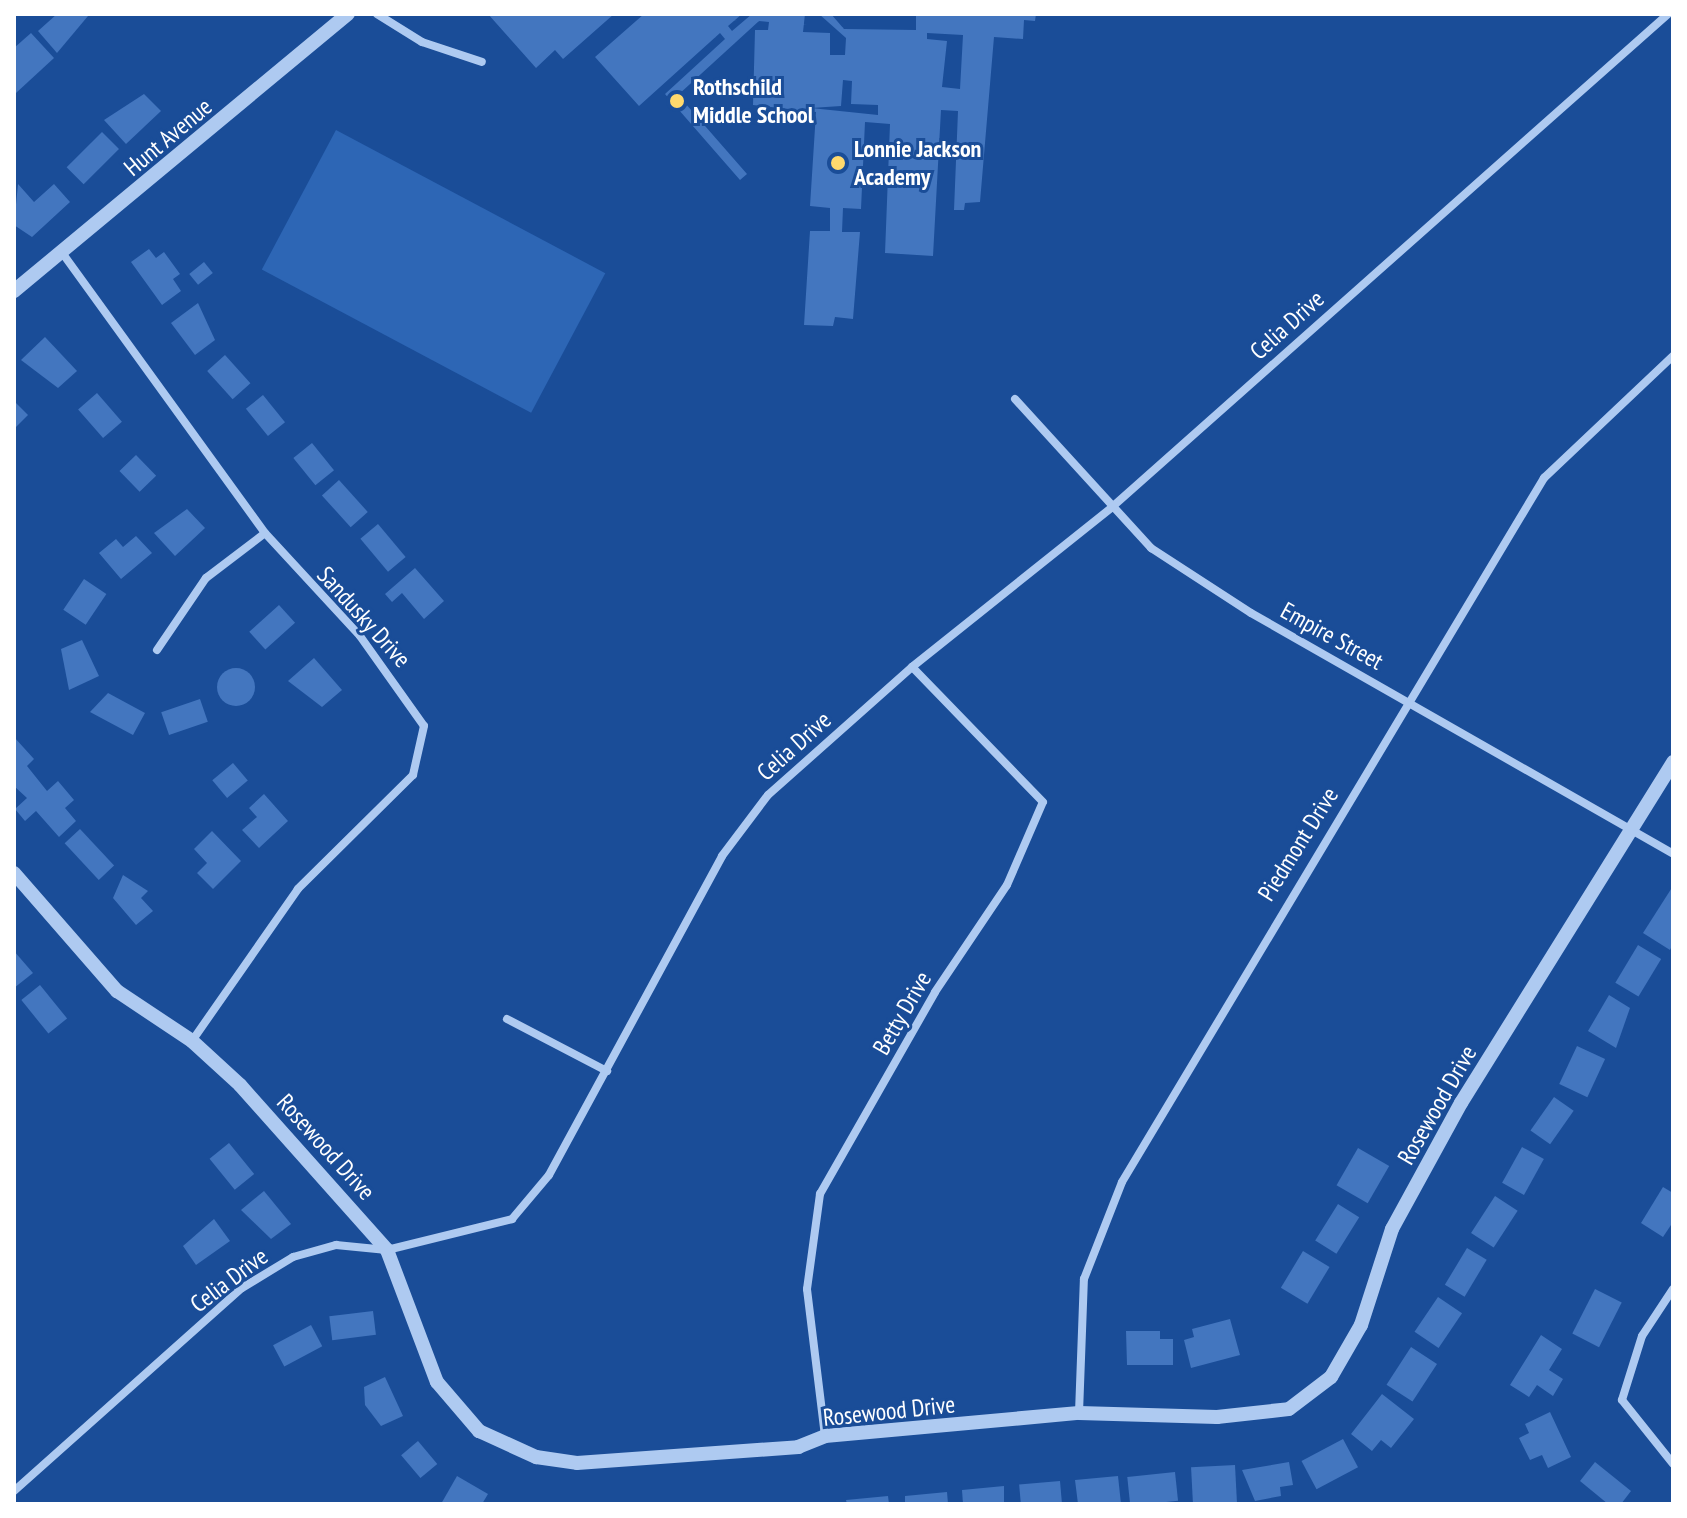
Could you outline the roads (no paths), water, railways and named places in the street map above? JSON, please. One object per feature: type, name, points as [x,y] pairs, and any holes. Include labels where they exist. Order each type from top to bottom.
[{"type":"street","name":"Hunt Avenue","points":[[14,291],[63,254],[348,14]]},
{"type":"street","points":[[377,14],[422,42],[482,62]]},
{"type":"street","name":"Celia Drive","points":[[14,1491],[242,1288],[293,1257],[336,1245],[387,1250],[512,1219],[549,1175],[731,844],[768,795],[912,667],[1111,508],[1668,14]]},
{"type":"street","name":"Sandusky Drive","points":[[63,254],[265,533],[360,636],[424,726],[413,775],[298,889],[192,1041]]},
{"type":"street","name":"Piedmont Drive","points":[[1079,1413],[1084,1279],[1122,1182],[1544,478],[1673,356]]},
{"type":"street","name":"Empire Street","points":[[1015,399],[1111,508],[1151,548],[1238,605],[1673,854]]},
{"type":"street","points":[[157,650],[206,578],[265,533]]},
{"type":"street","name":"Betty Drive","points":[[825,1436],[807,1289],[820,1194],[935,992],[1007,885],[1043,802],[912,667]]},
{"type":"street","name":"Rosewood Drive","points":[[14,873],[117,991],[192,1041],[387,1250],[437,1382],[479,1431],[536,1457],[577,1463],[798,1447],[825,1436],[1079,1413],[1217,1417],[1289,1409],[1331,1377],[1361,1325],[1392,1229],[1415,1187],[1629,828],[1673,762]]},
{"type":"street","points":[[507,1019],[607,1071]]},
{"type":"street","points":[[1673,1289],[1642,1336],[1622,1400],[1673,1464]]},
{"type":"place","name":"Rothschild Middle School","points":[[677,101]]},
{"type":"place","name":"Lonnie Jackson Academy","points":[[838,163]]}]
